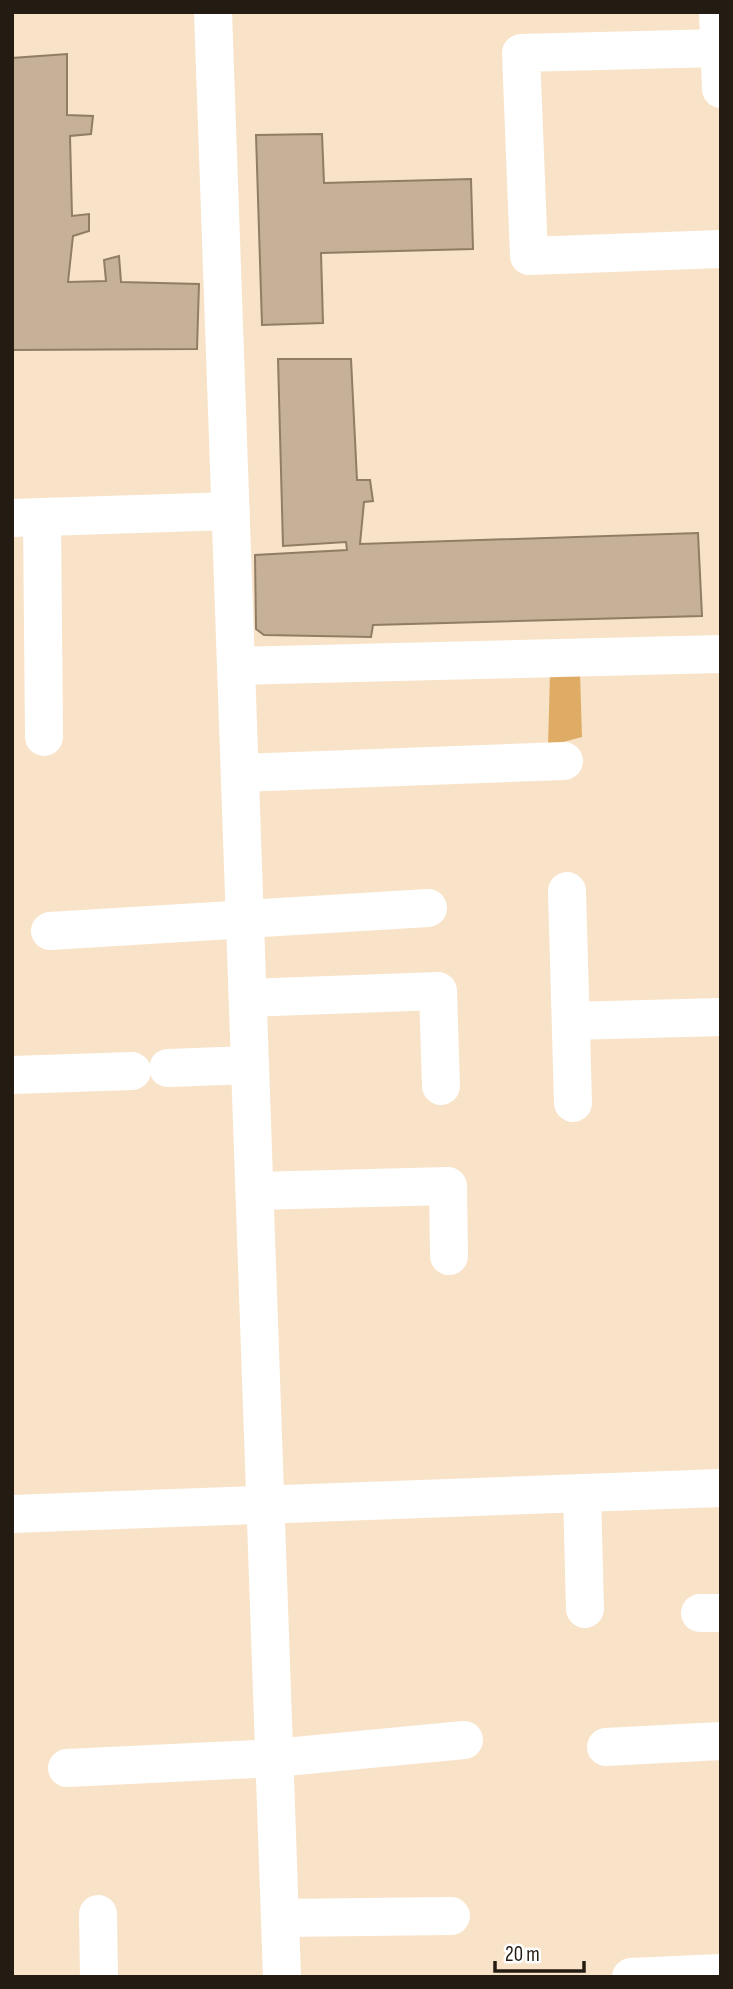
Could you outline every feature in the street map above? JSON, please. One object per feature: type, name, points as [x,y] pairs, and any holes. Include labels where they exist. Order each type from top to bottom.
[{"type":"street","points":[[212,12],[282,1977]]},
{"type":"street","points":[[721,89],[719,30],[521,53],[529,256],[721,249]]},
{"type":"street","points":[[44,737],[27,518],[231,511]]},
{"type":"street","points":[[236,666],[721,654]]},
{"type":"street","points":[[240,774],[565,761]]},
{"type":"street","points":[[567,891],[573,1103]]},
{"type":"street","points":[[50,931],[428,908]]},
{"type":"street","points":[[248,998],[438,991],[441,1086]]},
{"type":"street","points":[[570,1021],[721,1017]]},
{"type":"street","points":[[12,1075],[250,1065]]},
{"type":"street","points":[[255,1191],[448,1186],[449,1256]]},
{"type":"street","points":[[12,1514],[721,1488]]},
{"type":"street","points":[[582,1493],[585,1609]]},
{"type":"street","points":[[67,1768],[275,1758],[464,1740]]},
{"type":"street","points":[[606,1747],[721,1741]]},
{"type":"street","points":[[98,1914],[99,1977]]},
{"type":"street","points":[[280,1918],[451,1916]]},
{"type":"street","points":[[631,1977],[721,1973]]},
{"type":"shaded area","points":[[580,672],[582,737],[548,746],[550,674]]},
{"type":"building","points":[[67,54],[67,115],[93,116],[91,134],[70,136],[72,216],[89,214],[89,231],[73,236],[68,282],[106,281],[104,260],[119,256],[121,282],[199,284],[197,349],[12,350],[12,58]]},
{"type":"building","points":[[322,134],[324,183],[471,179],[473,249],[321,253],[323,323],[262,325],[256,135]]},
{"type":"building","points":[[278,359],[351,359],[357,480],[370,480],[373,501],[364,502],[360,544],[698,533],[702,616],[373,625],[371,637],[264,635],[256,629],[255,555],[347,550],[346,542],[283,546]]}]
